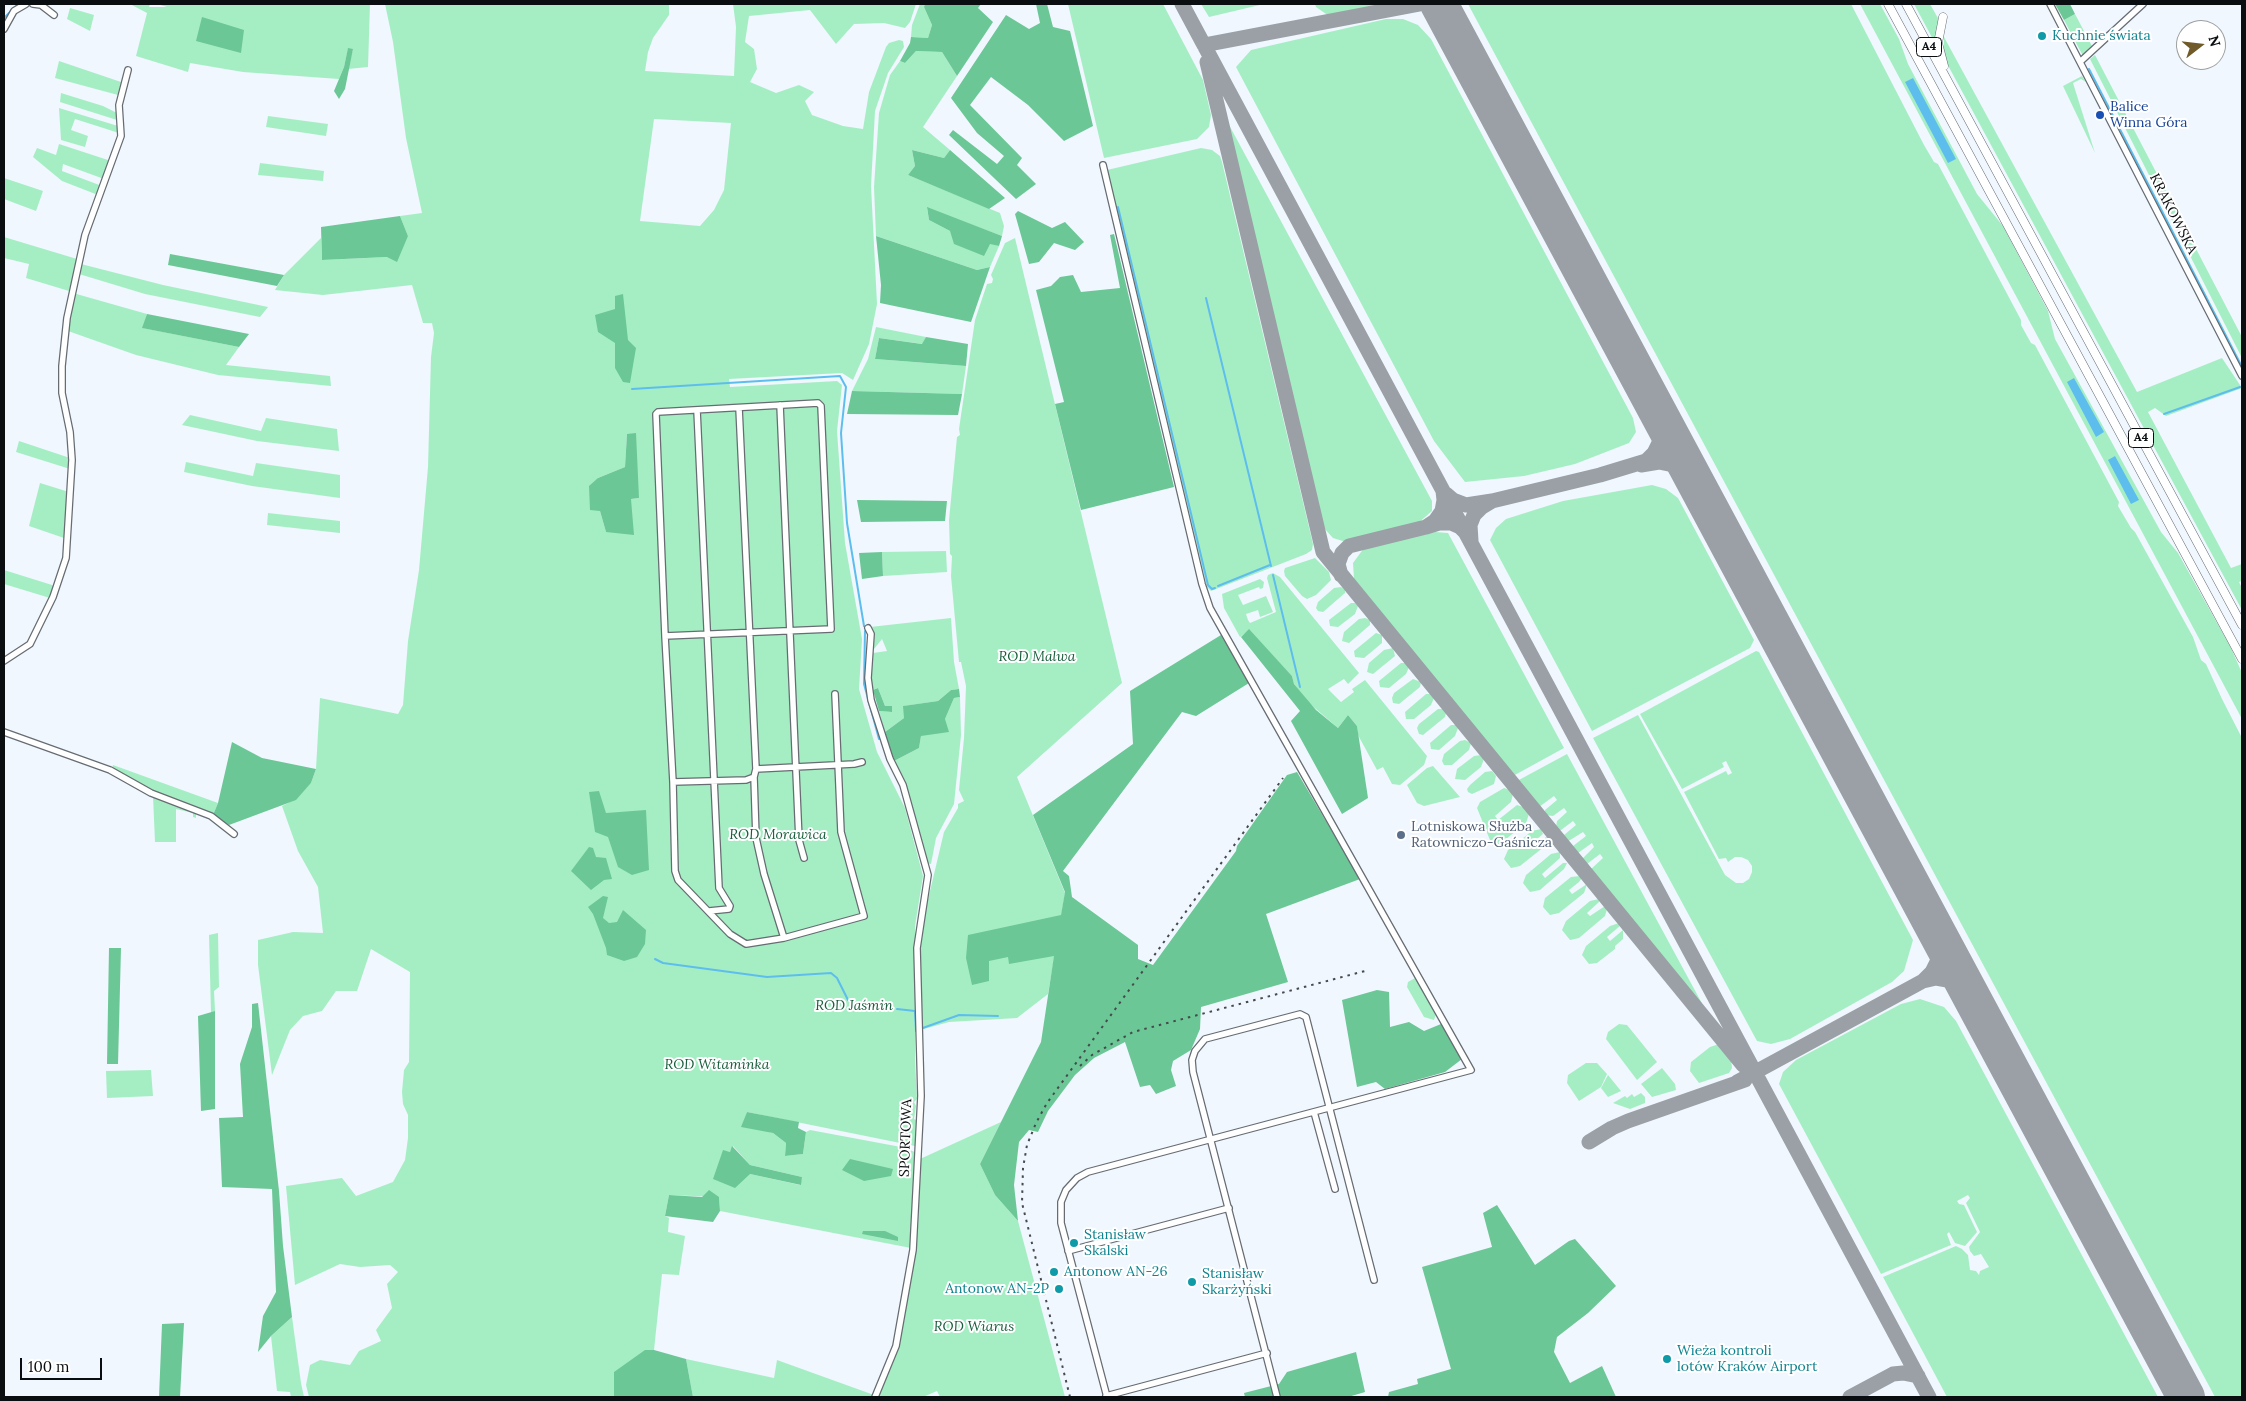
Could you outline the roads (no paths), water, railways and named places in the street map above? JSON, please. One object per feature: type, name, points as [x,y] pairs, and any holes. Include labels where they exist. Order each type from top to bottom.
[{"type":"highway","name":"A4","points":[[1888,4],[2242,659]]},
{"type":"highway","name":"A4","points":[[1906,4],[2242,625]]},
{"type":"highway","points":[[1943,17],[1939,48],[1952,89]]},
{"type":"street","points":[[4,29],[14,11],[26,4]]},
{"type":"street","points":[[33,4],[41,5],[54,15]]},
{"type":"street","name":"KRAKOWSKA","points":[[2050,4],[2242,376]]},
{"type":"street","points":[[2081,62],[2143,4]]},
{"type":"street","points":[[4,661],[30,644],[53,597],[66,558],[72,460],[70,432],[62,393],[62,366],[66,327],[85,235],[121,136],[119,105],[128,70]]},
{"type":"street","points":[[1102,164],[1198,566],[1210,608],[1471,1070],[1088,1172],[1077,1178],[1066,1190],[1062,1202],[1061,1223],[1106,1396],[1267,1353]]},
{"type":"street","points":[[665,636],[831,630],[822,416],[821,406],[818,403],[658,412],[656,414],[665,636],[673,782],[676,871],[678,880],[730,934],[746,944],[784,938],[864,916],[841,832],[835,694]]},
{"type":"street","points":[[780,405],[799,840],[804,858]]},
{"type":"street","points":[[738,408],[756,769],[754,777],[756,838],[764,874],[784,938]]},
{"type":"street","points":[[697,410],[719,888],[730,906],[729,909],[709,911]]},
{"type":"street","name":"SPORTOWA","points":[[868,628],[871,634],[868,678],[871,700],[890,759],[903,785],[928,874],[917,948],[920,1096],[913,1250],[896,1346],[875,1397]]},
{"type":"street","points":[[4,732],[110,770],[151,793],[209,815],[234,834]]},
{"type":"street","points":[[756,769],[862,762]]},
{"type":"street","points":[[673,782],[746,780],[754,777]]},
{"type":"street","points":[[1277,1397],[1192,1060],[1195,1051],[1205,1039],[1303,1015],[1308,1023],[1374,1280]]},
{"type":"street","points":[[1314,1112],[1335,1189]]},
{"type":"street","points":[[1068,1251],[1229,1208]]},
{"type":"water","points":[[1913,78],[1956,159],[1948,163],[1905,82]]},
{"type":"water","points":[[2074,378],[2104,432],[2096,437],[2067,382]]},
{"type":"water","points":[[2115,456],[2139,500],[2131,504],[2108,460]]},
{"type":"waterway","points":[[4,18],[18,4]]},
{"type":"waterway","points":[[2089,69],[2242,367]]},
{"type":"waterway","points":[[1118,207],[1208,585],[1212,589],[1215,588]]},
{"type":"waterway","points":[[1206,298],[1271,566]]},
{"type":"waterway","points":[[632,389],[840,376],[846,387],[841,433],[847,523],[864,626]]},
{"type":"waterway","points":[[2164,414],[2240,387]]},
{"type":"waterway","points":[[1218,586],[1270,565]]},
{"type":"waterway","points":[[1273,575],[1300,687]]},
{"type":"waterway","points":[[865,631],[864,684],[879,739]]},
{"type":"waterway","points":[[655,959],[663,963],[767,977],[831,973],[837,978],[848,1000],[893,1008]]},
{"type":"waterway","points":[[897,1009],[915,1011],[916,1031]]},
{"type":"waterway","points":[[920,1029],[959,1015],[998,1016]]},
{"type":"railway","points":[[1070,1397],[1022,1203],[1023,1168],[1027,1145],[1047,1103],[1283,778]]},
{"type":"railway","points":[[1080,1066],[1092,1055],[1133,1032],[1365,971]]},
{"type":"place","name":"Kuchnie świata","points":[[2042,36]]},
{"type":"place","name":"Balice Winna Góra","points":[[2100,115]]},
{"type":"place","name":"Lotniskowa Służba Ratowniczo-Gaśnicza","points":[[1401,835]]},
{"type":"place","name":"Stanisław Skalski","points":[[1074,1243]]},
{"type":"place","name":"Antonow AN-26","points":[[1054,1272]]},
{"type":"place","name":"Stanisław Skarżyński","points":[[1192,1282]]},
{"type":"place","name":"Antonow AN-2P","points":[[1059,1289]]},
{"type":"place","name":"Wieża kontroli lotów Kraków Airport","points":[[1667,1359]]},
{"type":"park label","name":"ROD Malwa","points":[[1037,657]]},
{"type":"park label","name":"ROD Morawica","points":[[778,835]]},
{"type":"park label","name":"ROD Jaśmin","points":[[854,1006]]},
{"type":"park label","name":"ROD Witaminka","points":[[717,1065]]},
{"type":"park label","name":"ROD Wiarus","points":[[974,1327]]}]
